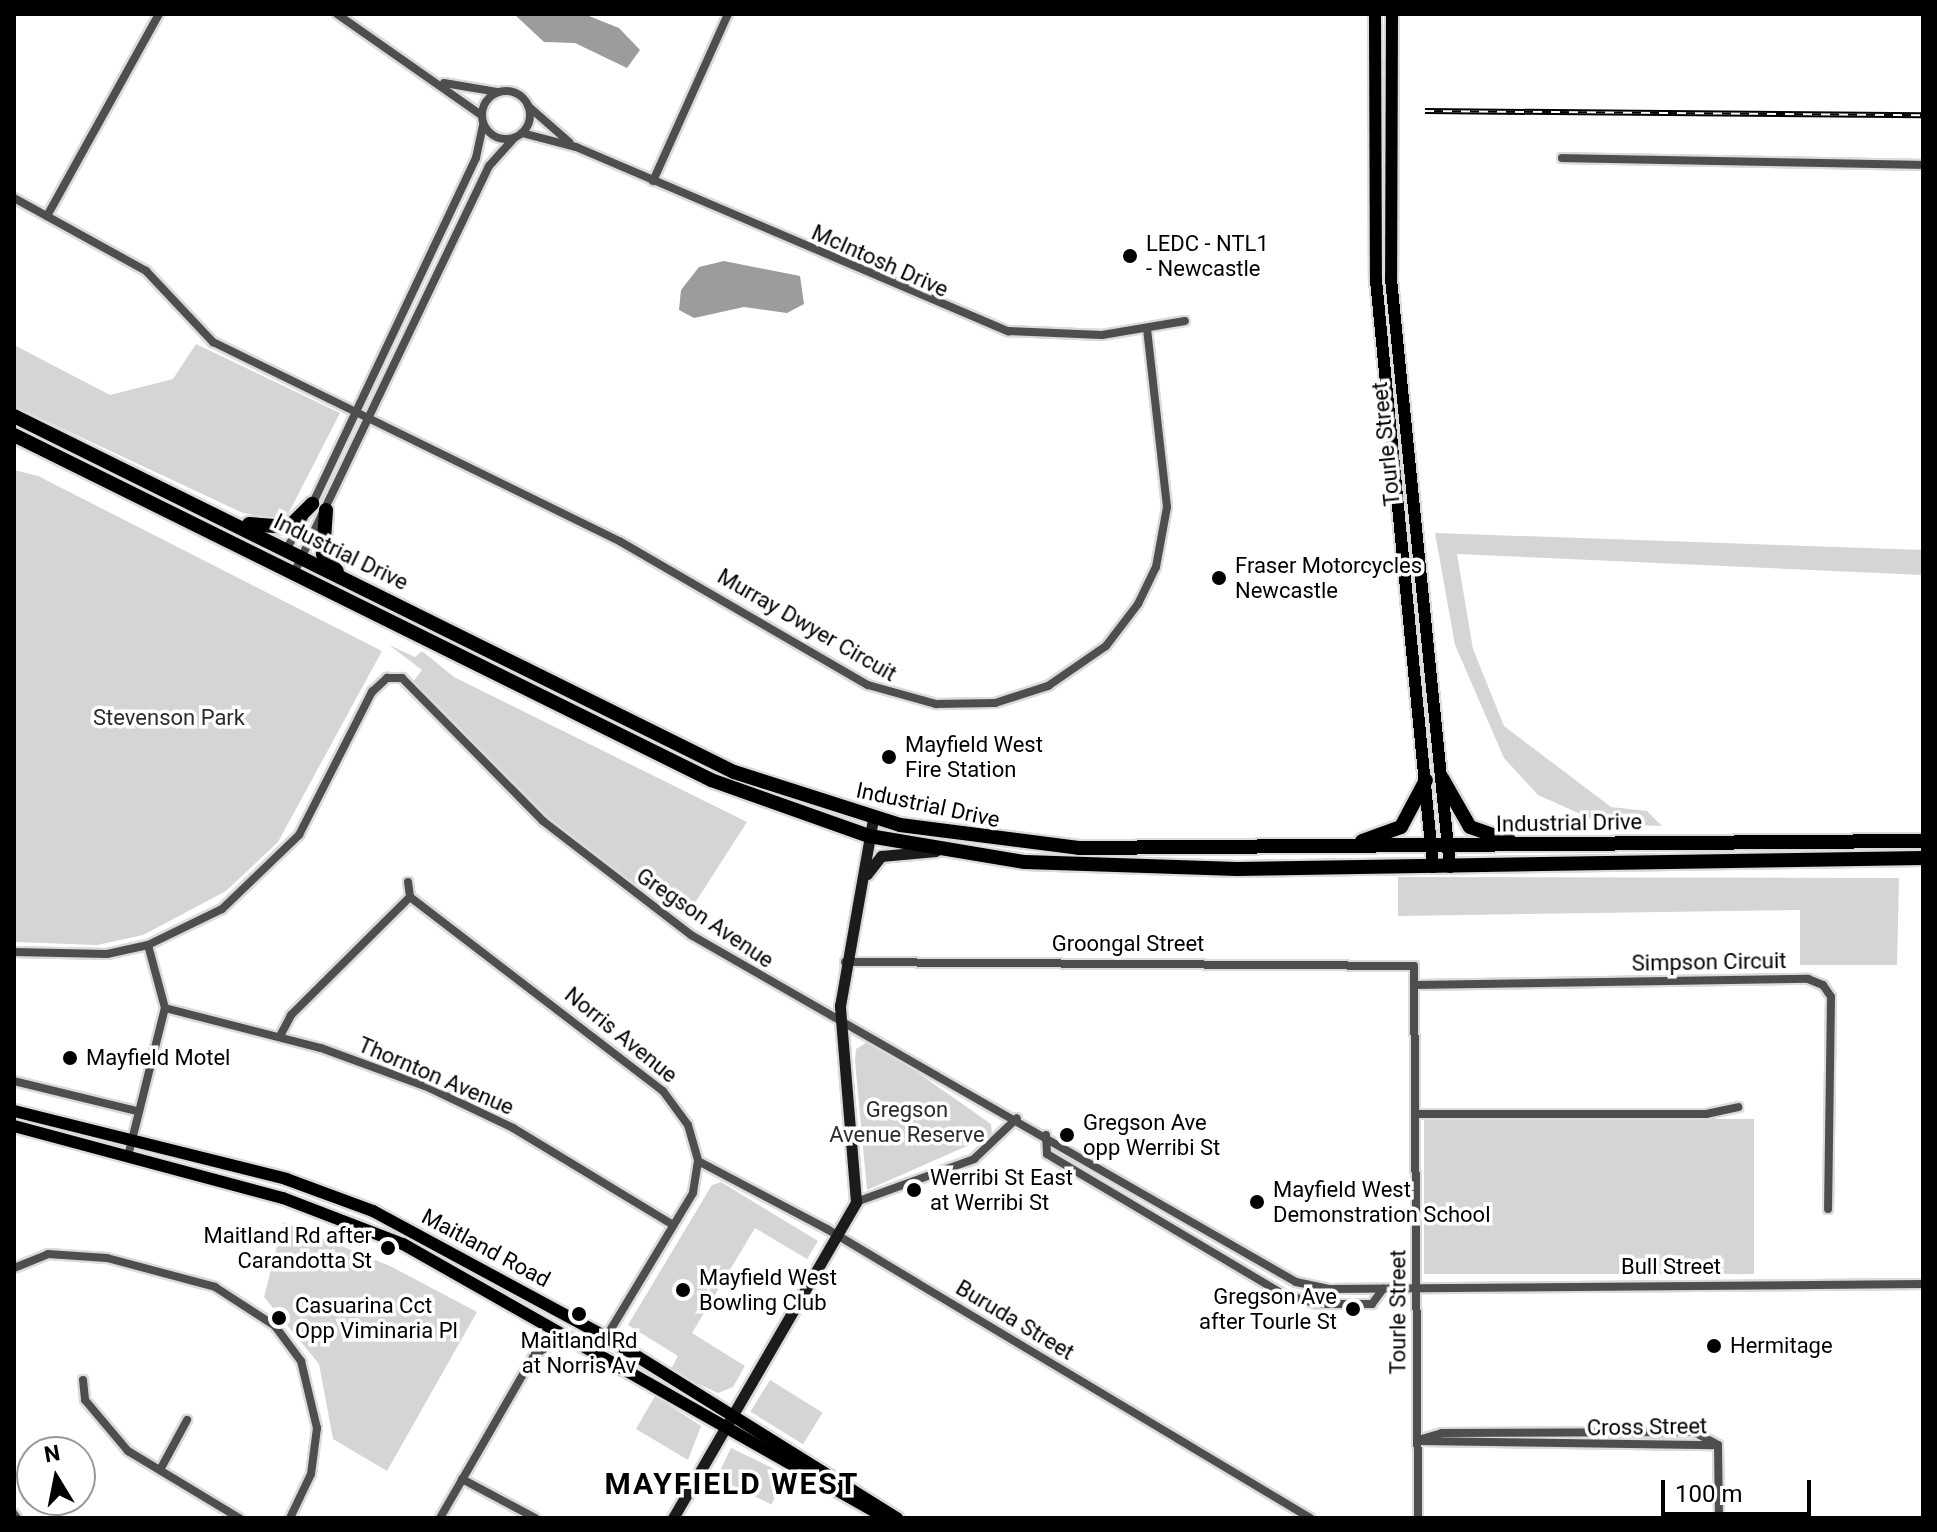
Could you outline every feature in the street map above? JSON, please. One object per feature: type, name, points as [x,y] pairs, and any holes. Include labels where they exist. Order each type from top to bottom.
[{"type":"highway","name":"Industrial Drive","points":[[14,416],[734,772],[873,819],[1046,847],[1330,848],[1923,841]]},
{"type":"highway","name":"Industrial Drive","points":[[14,435],[711,780],[869,836],[940,851],[1071,864],[1450,867],[1923,858]]},
{"type":"highway","points":[[192,504],[278,529],[296,523],[319,507],[323,554],[350,581]]},
{"type":"highway","points":[[1442,778],[1470,827],[1526,845]]},
{"type":"highway","points":[[1330,848],[1401,827],[1426,780]]},
{"type":"main road","name":"Tourle Street","points":[[1375,14],[1376,280],[1433,867]]},
{"type":"main road","name":"Tourle Street","points":[[1392,14],[1391,279],[1450,867]]},
{"type":"main road","points":[[673,1518],[856,1202],[842,1023],[845,962],[873,819]]},
{"type":"main road","points":[[858,900],[878,857],[940,851]]},
{"type":"main road","name":"Maitland Road","points":[[14,1111],[131,1138],[373,1211],[606,1337],[733,1413],[897,1518]]},
{"type":"main road","name":"Maitland Road","points":[[14,1126],[128,1156],[368,1229],[568,1335],[886,1518]]},
{"type":"street","points":[[47,216],[159,14]]},
{"type":"street","points":[[294,573],[356,414],[476,158],[483,125],[481,115],[444,83],[337,14]]},
{"type":"street","points":[[653,181],[728,14]]},
{"type":"street","points":[[278,565],[319,507],[368,420],[489,166],[518,136],[528,106],[515,93],[444,83]]},
{"type":"street","points":[[481,115],[498,92]]},
{"type":"street","name":"McIntosh Drive","points":[[528,106],[576,147]]},
{"type":"street","points":[[483,125],[495,138],[518,136]]},
{"type":"street","name":"McIntosh Drive","points":[[518,136],[576,147],[1008,331],[1056,336],[1147,328],[1185,321]]},
{"type":"street","points":[[1562,158],[1923,165]]},
{"type":"street","name":"Murray Dwyer Circuit","points":[[14,198],[156,279],[213,342],[621,542],[868,685],[929,703],[995,703],[1075,671],[1106,646],[1148,585],[1167,507],[1147,328]]},
{"type":"street","name":"Gregson Avenue","points":[[148,945],[222,909],[274,866],[387,678],[409,681],[543,821],[610,877],[691,935],[842,1023],[891,1043],[1296,1282],[1418,1289]]},
{"type":"street","points":[[280,1036],[291,1015],[410,897],[408,882]]},
{"type":"street","name":"Norris Avenue","points":[[410,897],[663,1091],[688,1125],[698,1161]]},
{"type":"street","points":[[14,952],[66,957],[148,945],[165,1008],[128,1156]]},
{"type":"street","name":"Groongal Street","points":[[845,962],[1411,964]]},
{"type":"street","name":"Tourle Street","points":[[1411,964],[1416,985],[1418,1518]]},
{"type":"street","name":"Simpson Circuit","points":[[1416,985],[1808,979],[1823,985],[1831,997],[1828,1209]]},
{"type":"street","name":"Thornton Avenue","points":[[165,1008],[280,1036],[459,1101],[673,1225]]},
{"type":"street","points":[[14,1081],[137,1111]]},
{"type":"street","points":[[1417,1114],[1706,1114],[1738,1107]]},
{"type":"street","points":[[856,1202],[974,1159],[1017,1118]]},
{"type":"street","name":"Gregson Avenue","points":[[1046,1135],[1047,1154],[1283,1294],[1317,1304],[1372,1304],[1383,1289]]},
{"type":"street","points":[[606,1337],[693,1193],[698,1161]]},
{"type":"street","name":"Buruda Street","points":[[698,1161],[839,1236],[1310,1518]]},
{"type":"street","points":[[14,1268],[48,1254],[107,1258],[215,1287],[275,1326],[301,1361],[317,1428],[311,1474],[290,1518]]},
{"type":"street","name":"Bull Street","points":[[1418,1289],[1923,1284]]},
{"type":"street","points":[[440,1518],[534,1355],[568,1335]]},
{"type":"street","points":[[83,1380],[103,1428],[160,1470],[239,1518]]},
{"type":"street","points":[[160,1470],[187,1420]]},
{"type":"street","name":"Cross Street","points":[[1418,1440],[1442,1433],[1694,1432],[1718,1445]]},
{"type":"street","name":"Cross Street","points":[[1418,1440],[1718,1445]]},
{"type":"street","points":[[1718,1445],[1719,1518]]},
{"type":"street","points":[[462,1479],[535,1518]]},
{"type":"green space","points":[[196,344],[340,413],[285,520],[243,513],[14,406],[14,345],[110,395],[173,379]]},
{"type":"green space","name":"Stevenson Park","points":[[14,470],[38,476],[382,651],[278,842],[226,891],[143,935],[97,945],[14,942]]},
{"type":"green space","points":[[1435,533],[1923,550],[1923,575],[1457,554],[1473,649],[1504,726],[1611,807],[1647,811],[1662,826],[1603,824],[1538,795],[1504,758],[1455,645]]},
{"type":"green space","points":[[389,645],[415,657],[422,651],[454,677],[747,822],[691,909],[657,886],[651,894],[573,852],[430,709],[412,683],[422,670]]},
{"type":"green space","points":[[1398,877],[1899,878],[1897,965],[1800,965],[1800,910],[1398,916]]},
{"type":"green space","name":"Gregson Avenue Reserve","points":[[871,1040],[991,1124],[992,1135],[867,1190],[855,1061],[856,1049]]},
{"type":"green space","points":[[1424,1119],[1754,1119],[1754,1274],[1424,1274]]},
{"type":"green space","name":"Mayfield West Bowling Club","points":[[721,1182],[818,1241],[807,1259],[755,1228],[692,1333],[745,1366],[733,1387],[718,1393],[670,1371],[678,1356],[628,1325],[712,1185]]},
{"type":"green space","points":[[283,1222],[390,1266],[477,1312],[387,1471],[333,1439],[319,1364],[264,1297]]},
{"type":"green space","points":[[770,1380],[823,1413],[803,1444],[750,1411]]},
{"type":"green space","points":[[655,1396],[701,1426],[688,1460],[636,1429]]},
{"type":"green space","points":[[731,1448],[786,1475],[771,1504],[717,1478]]},
{"type":"shaded area","points":[[514,14],[584,14],[619,28],[640,50],[627,68],[575,43],[544,42]]},
{"type":"shaded area","points":[[724,261],[800,276],[804,304],[787,313],[744,307],[694,318],[679,310],[681,290],[699,267]]},
{"type":"railway","points":[[1425,111],[1923,115]]},
{"type":"place","name":"LEDC - NTL1 - Newcastle","points":[[1130,256]]},
{"type":"place","name":"Fraser Motorcycles Newcastle","points":[[1219,578]]},
{"type":"place","name":"Mayfield West Fire Station","points":[[889,757]]},
{"type":"place","name":"Mayfield Motel","points":[[70,1058]]},
{"type":"place","name":"Gregson Ave opp Werribi St","points":[[1067,1135]]},
{"type":"place","name":"Werribi St East at Werribi St","points":[[914,1190]]},
{"type":"place","name":"Mayfield West Demonstration School","points":[[1257,1202]]},
{"type":"place","name":"Maitland Rd after Carandotta St","points":[[388,1248]]},
{"type":"place","name":"Mayfield West Bowling Club","points":[[683,1290]]},
{"type":"place","name":"Gregson Ave after Tourle St","points":[[1353,1309]]},
{"type":"place","name":"Maitland Rd at Norris Av","points":[[579,1314]]},
{"type":"place","name":"Casuarina Cct Opp Viminaria Pl","points":[[279,1318]]},
{"type":"place","name":"Hermitage","points":[[1714,1346]]},
{"type":"district","name":"MAYFIELD WEST","points":[[732,1484]]}]
